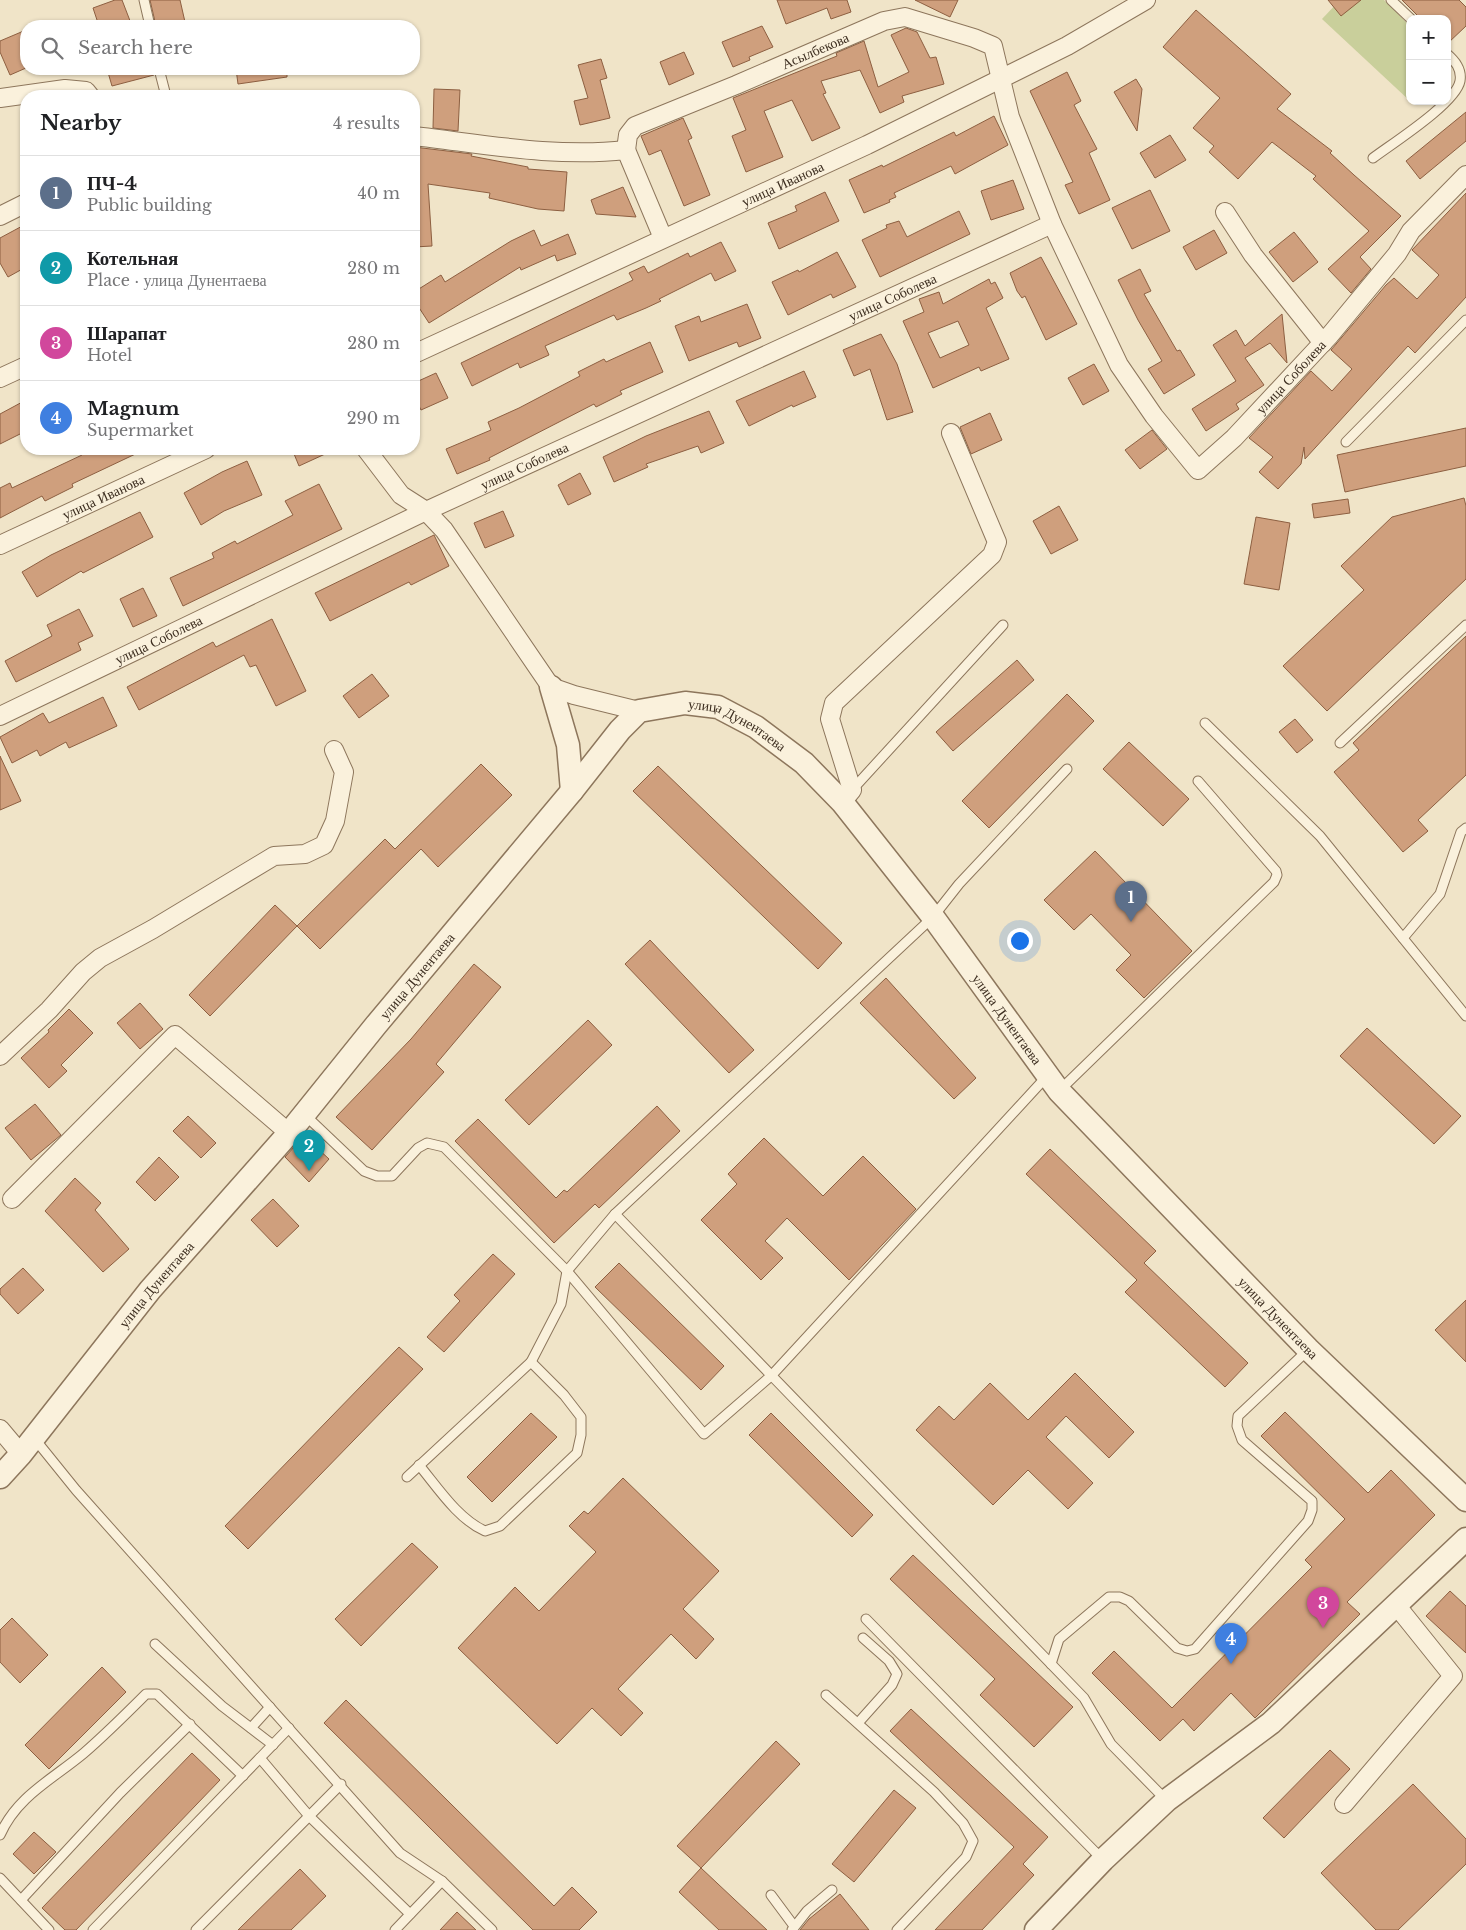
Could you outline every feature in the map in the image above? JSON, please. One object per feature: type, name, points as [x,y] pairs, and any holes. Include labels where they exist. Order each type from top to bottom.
[{"type":"street","name":"улица Иванова","points":[[420,351],[867,145],[1067,46],[1146,0]]},
{"type":"street","name":"Асылбекова","points":[[626,150],[628,134],[635,126],[884,21],[904,17],[974,38],[993,46],[1001,79]]},
{"type":"street","name":"улица Соболева","points":[[1001,79],[1010,117],[1052,224],[1119,365],[1154,416],[1198,470],[1234,438],[1323,343],[1396,254],[1411,231],[1466,175]]},
{"type":"street","points":[[58,90],[72,90]]},
{"type":"street","points":[[0,98],[20,95]]},
{"type":"street","points":[[420,137],[550,152],[599,153],[626,150],[663,238]]},
{"type":"street","points":[[0,216],[20,206]]},
{"type":"street","points":[[1225,212],[1253,255],[1323,343]]},
{"type":"street","name":"улица Соболева","points":[[0,716],[426,511],[1052,224]]},
{"type":"street","points":[[0,378],[20,369]]},
{"type":"street","points":[[847,796],[830,719],[834,703],[992,555],[996,542],[951,433]]},
{"type":"street","name":"улица Иванова","points":[[0,545],[193,455]]},
{"type":"street","points":[[371,455],[401,495],[426,511],[444,530],[551,687],[568,745],[572,791]]},
{"type":"street","points":[[551,687],[639,711]]},
{"type":"street","name":"улица Дунентаева","points":[[0,1477],[27,1446],[150,1290],[289,1133],[572,791],[620,730],[639,711],[685,703],[718,707],[756,727],[847,796],[932,917],[1054,1083],[1308,1349],[1466,1500]]},
{"type":"street","points":[[0,1056],[49,1010],[83,972],[100,958],[153,929],[274,856],[305,854],[324,845],[335,821],[344,772],[334,750]]},
{"type":"street","points":[[12,1199],[175,1035],[289,1133]]},
{"type":"street","points":[[0,1428],[27,1446]]},
{"type":"street","points":[[1036,1930],[1103,1860],[1166,1800],[1271,1724],[1466,1539]]},
{"type":"street","points":[[1344,1804],[1453,1676],[1396,1604]]},
{"type":"lane","points":[[144,0],[149,20]]},
{"type":"lane","points":[[1391,0],[1407,15]]},
{"type":"lane","points":[[1373,158],[1448,102],[1460,81],[1458,64],[1451,58]]},
{"type":"lane","points":[[161,75],[165,90]]},
{"type":"lane","points":[[1346,442],[1466,322]]},
{"type":"lane","points":[[847,796],[1003,625]]},
{"type":"lane","points":[[1340,743],[1466,626]]},
{"type":"lane","points":[[1205,723],[1320,836],[1466,1016]]},
{"type":"lane","points":[[407,1477],[531,1362],[561,1304],[567,1271],[615,1214],[932,917],[959,884],[1067,769]]},
{"type":"lane","points":[[304,1114],[364,1171],[371,1174],[392,1176],[418,1148],[427,1143],[444,1147],[567,1271],[704,1434],[772,1375],[1054,1083],[1274,882],[1277,875],[1276,871],[1198,781]]},
{"type":"lane","points":[[1403,938],[1440,894],[1461,832],[1466,828]]},
{"type":"lane","points":[[615,1214],[1084,1698],[1111,1744],[1166,1800]]},
{"type":"lane","points":[[1051,1664],[1059,1639],[1109,1597],[1120,1597],[1129,1602],[1176,1648],[1187,1651],[1195,1649],[1308,1521],[1312,1510],[1312,1501],[1242,1440],[1237,1426],[1238,1416],[1308,1349]]},
{"type":"lane","points":[[419,1466],[457,1509],[476,1527],[485,1531],[500,1526],[532,1498],[577,1453],[581,1435],[581,1418],[564,1395],[531,1362]]},
{"type":"lane","points":[[27,1446],[76,1490],[341,1784],[400,1853],[442,1881],[492,1930]]},
{"type":"lane","points":[[866,1619],[1103,1860]]},
{"type":"lane","points":[[858,1723],[892,1685],[897,1674],[889,1662],[863,1638]]},
{"type":"lane","points":[[155,1644],[222,1706],[273,1745]]},
{"type":"lane","points":[[0,1835],[6,1822],[19,1804],[40,1785],[84,1753],[146,1694],[157,1694],[243,1776]]},
{"type":"lane","points":[[826,1695],[934,1792],[963,1823],[973,1841],[966,1858],[897,1930]]},
{"type":"lane","points":[[251,1728],[270,1707]]},
{"type":"lane","points":[[21,1900],[120,1793],[190,1724]]},
{"type":"lane","points":[[93,1930],[289,1728]]},
{"type":"lane","points":[[260,1758],[310,1816],[410,1914]]},
{"type":"lane","points":[[196,1930],[341,1784]]},
{"type":"lane","points":[[0,1878],[49,1930]]},
{"type":"lane","points":[[395,1930],[442,1881]]},
{"type":"lane","points":[[771,1895],[793,1928],[832,1890]]},
{"type":"green space","points":[[1340,0],[1384,0],[1406,22],[1406,97],[1322,19]]},
{"type":"building","points":[[115,0],[122,0],[130,20],[97,20],[93,8]]},
{"type":"building","points":[[150,0],[180,0],[185,20],[155,20]]},
{"type":"building","points":[[777,0],[847,0],[851,12],[831,19],[827,8],[786,24]]},
{"type":"building","points":[[915,0],[958,0],[950,17]]},
{"type":"building","points":[[1328,0],[1361,0],[1341,16]]},
{"type":"building","points":[[1402,0],[1459,0],[1466,7],[1466,26],[1451,40],[1451,15],[1417,15]]},
{"type":"building","points":[[1196,10],[1291,94],[1277,109],[1332,151],[1330,153],[1401,216],[1360,257],[1371,269],[1351,293],[1328,269],[1369,231],[1313,179],[1316,176],[1272,142],[1238,179],[1209,152],[1214,146],[1193,128],[1220,98],[1163,47]]},
{"type":"building","points":[[762,26],[773,47],[749,57],[750,60],[733,67],[722,42]]},
{"type":"building","points":[[906,28],[917,32],[930,58],[936,57],[944,84],[902,96],[904,102],[880,113],[860,70],[821,81],[826,93],[823,94],[840,128],[812,141],[792,100],[764,111],[783,157],[746,172],[732,136],[746,130],[733,98],[837,56],[836,53],[864,41],[878,87],[909,72],[891,35]]},
{"type":"building","points":[[20,33],[20,71],[10,75],[0,52],[0,41]]},
{"type":"building","points":[[684,52],[694,74],[669,85],[660,62]]},
{"type":"building","points":[[601,59],[607,78],[600,80],[610,118],[580,125],[574,101],[588,98],[578,65]]},
{"type":"building","points":[[1067,72],[1081,101],[1074,105],[1097,149],[1089,153],[1110,200],[1079,214],[1065,185],[1073,182],[1030,91]]},
{"type":"building","points":[[109,75],[154,75],[112,86]]},
{"type":"building","points":[[237,75],[287,75],[287,77],[238,84]]},
{"type":"building","points":[[1136,79],[1142,89],[1137,131],[1114,92]]},
{"type":"building","points":[[434,89],[460,90],[458,131],[433,128]]},
{"type":"building","points":[[1466,112],[1466,141],[1420,179],[1406,161]]},
{"type":"building","points":[[994,116],[1008,145],[955,174],[951,166],[894,193],[896,197],[889,200],[890,202],[864,213],[849,180],[882,165],[883,167],[954,132],[956,136]]},
{"type":"building","points":[[683,118],[692,138],[688,140],[710,195],[684,206],[661,150],[649,155],[641,136]]},
{"type":"building","points":[[1170,135],[1186,160],[1155,178],[1140,153]]},
{"type":"building","points":[[420,148],[472,154],[471,156],[528,167],[528,169],[567,172],[564,211],[538,209],[489,198],[490,193],[428,184],[432,246],[420,247]]},
{"type":"building","points":[[1013,180],[1024,209],[991,220],[981,191]]},
{"type":"building","points":[[623,187],[636,217],[596,214],[591,200]]},
{"type":"building","points":[[1150,190],[1170,231],[1132,249],[1112,208]]},
{"type":"building","points":[[825,192],[839,221],[779,249],[768,223],[797,211],[795,206]]},
{"type":"building","points":[[1466,193],[1466,297],[1415,353],[1408,346],[1305,459],[1304,447],[1301,464],[1278,489],[1259,472],[1273,457],[1249,438],[1311,371],[1332,391],[1352,369],[1331,350],[1394,278],[1417,299],[1439,275],[1412,250]]},
{"type":"building","points":[[959,211],[970,234],[880,277],[862,240],[887,228],[886,225],[899,221],[907,237]]},
{"type":"building","points":[[20,227],[20,270],[8,277],[0,263],[0,238]]},
{"type":"building","points":[[534,230],[541,246],[568,234],[576,254],[557,261],[555,255],[521,270],[520,267],[429,323],[420,309],[420,288],[441,275],[445,282],[511,241]]},
{"type":"building","points":[[1214,230],[1227,253],[1196,270],[1183,247]]},
{"type":"building","points":[[1294,232],[1318,262],[1293,282],[1269,252]]},
{"type":"building","points":[[721,242],[736,271],[715,281],[711,273],[659,299],[661,301],[646,308],[617,320],[614,315],[545,346],[549,355],[520,368],[518,363],[472,386],[461,363],[633,280],[629,273],[644,266],[648,273],[688,253],[690,257]]},
{"type":"building","points":[[837,252],[856,287],[833,298],[831,294],[788,315],[772,282],[798,270],[799,272]]},
{"type":"building","points":[[1041,257],[1077,324],[1046,340],[1025,296],[1022,298],[1017,291],[1010,273]]},
{"type":"building","points":[[1140,269],[1151,291],[1144,294],[1177,351],[1180,350],[1195,375],[1164,394],[1148,369],[1162,361],[1138,320],[1118,280]]},
{"type":"building","points":[[989,279],[991,284],[995,282],[1003,298],[986,308],[1009,359],[981,371],[979,367],[933,388],[903,321],[924,312],[919,299],[939,292],[943,304]],"holes":[[[958,321],[969,345],[940,358],[928,333]]]},
{"type":"building","points":[[747,304],[761,338],[739,347],[737,342],[689,361],[675,326],[699,316],[701,322]]},
{"type":"building","points":[[1282,314],[1287,363],[1270,343],[1245,358],[1264,385],[1236,404],[1239,409],[1206,431],[1192,409],[1236,381],[1213,345],[1236,330],[1245,346]]},
{"type":"building","points":[[881,334],[897,364],[913,412],[887,420],[870,369],[854,376],[843,350]]},
{"type":"building","points":[[650,342],[663,372],[620,391],[622,394],[596,407],[594,404],[489,458],[490,460],[457,474],[446,449],[491,430],[488,422],[580,376],[578,372],[604,359],[606,362]]},
{"type":"building","points":[[1094,364],[1109,391],[1083,405],[1068,378]]},
{"type":"building","points":[[804,371],[816,397],[793,407],[792,405],[749,426],[736,401]]},
{"type":"building","points":[[436,373],[448,398],[421,410],[420,380]]},
{"type":"building","points":[[20,403],[20,434],[0,444],[0,414]]},
{"type":"building","points":[[709,411],[724,443],[701,453],[698,446],[646,464],[648,467],[614,482],[603,457],[646,436]]},
{"type":"building","points":[[990,413],[1002,440],[971,454],[960,427]]},
{"type":"building","points":[[1466,428],[1466,466],[1345,492],[1337,455]]},
{"type":"building","points":[[1152,430],[1167,449],[1140,469],[1125,450]]},
{"type":"building","points":[[82,455],[133,455],[72,484],[73,487],[45,501],[42,496],[0,518],[0,488],[10,483],[12,488]]},
{"type":"building","points":[[294,455],[323,455],[299,466]]},
{"type":"building","points":[[247,461],[262,495],[224,511],[201,525],[184,493],[222,472]]},
{"type":"building","points":[[580,473],[591,494],[568,505],[558,485]]},
{"type":"building","points":[[319,484],[342,529],[183,606],[170,578],[214,558],[212,553],[235,541],[237,544],[293,515],[285,501]]},
{"type":"building","points":[[1464,498],[1466,506],[1466,579],[1327,711],[1283,666],[1364,590],[1341,566],[1392,517]]},
{"type":"building","points":[[1348,499],[1350,513],[1314,518],[1312,504]]},
{"type":"building","points":[[1059,506],[1078,540],[1051,554],[1033,521]]},
{"type":"building","points":[[503,511],[514,536],[485,548],[474,523]]},
{"type":"building","points":[[140,512],[153,537],[83,573],[81,571],[37,597],[22,572],[51,555]]},
{"type":"building","points":[[1256,517],[1290,523],[1279,590],[1244,584]]},
{"type":"building","points":[[434,535],[449,566],[411,585],[409,582],[330,621],[315,593]]},
{"type":"building","points":[[143,588],[157,616],[133,627],[120,599]]},
{"type":"building","points":[[79,609],[93,636],[78,643],[81,650],[16,682],[5,661],[52,636],[47,625]]},
{"type":"building","points":[[272,619],[306,691],[276,706],[256,665],[250,667],[244,655],[139,710],[127,687],[213,642],[216,647]]},
{"type":"building","points":[[1466,636],[1466,775],[1418,820],[1428,831],[1403,852],[1334,772],[1359,750],[1353,743]]},
{"type":"building","points":[[1017,660],[1034,680],[953,751],[936,732]]},
{"type":"building","points":[[372,674],[389,696],[359,718],[343,696]]},
{"type":"building","points":[[1067,694],[1094,721],[989,828],[962,801]]},
{"type":"building","points":[[103,697],[117,726],[69,748],[66,742],[40,756],[37,750],[12,763],[0,737],[43,713],[49,723]]},
{"type":"building","points":[[1295,719],[1313,740],[1297,753],[1279,732]]},
{"type":"building","points":[[1129,742],[1189,799],[1163,826],[1103,769]]},
{"type":"building","points":[[0,756],[21,801],[0,810]]},
{"type":"building","points":[[481,764],[512,795],[438,867],[421,849],[320,949],[297,926],[385,839],[395,849]]},
{"type":"building","points":[[658,766],[842,943],[818,969],[633,791]]},
{"type":"building","points":[[1095,851],[1192,951],[1144,998],[1116,970],[1131,955],[1091,914],[1074,930],[1044,900]]},
{"type":"building","points":[[275,905],[297,926],[210,1016],[189,995]]},
{"type":"building","points":[[650,940],[754,1050],[729,1073],[625,964]]},
{"type":"building","points":[[474,964],[501,987],[436,1064],[444,1072],[372,1150],[336,1117],[411,1039]]},
{"type":"building","points":[[886,978],[976,1078],[954,1099],[860,1003]]},
{"type":"building","points":[[140,1003],[163,1029],[140,1049],[117,1023]]},
{"type":"building","points":[[69,1009],[93,1033],[61,1065],[67,1071],[49,1088],[21,1058],[49,1032],[48,1030]]},
{"type":"building","points":[[588,1020],[612,1045],[529,1125],[505,1100]]},
{"type":"building","points":[[1367,1028],[1461,1116],[1434,1144],[1340,1056]]},
{"type":"building","points":[[35,1104],[61,1135],[31,1160],[5,1128]]},
{"type":"building","points":[[657,1106],[680,1131],[599,1208],[595,1204],[554,1243],[455,1141],[478,1119],[556,1198],[564,1190],[567,1192]]},
{"type":"building","points":[[188,1116],[216,1143],[201,1158],[173,1131]]},
{"type":"building","points":[[304,1136],[329,1159],[309,1182],[285,1157]]},
{"type":"building","points":[[764,1138],[823,1196],[863,1156],[916,1209],[849,1280],[787,1218],[765,1241],[783,1258],[761,1280],[701,1220],[737,1184],[728,1174]]},
{"type":"building","points":[[1050,1149],[1156,1251],[1144,1263],[1248,1363],[1225,1387],[1125,1292],[1137,1280],[1026,1174]]},
{"type":"building","points":[[159,1157],[179,1177],[155,1201],[136,1182]]},
{"type":"building","points":[[75,1178],[101,1203],[95,1210],[129,1249],[103,1272],[45,1211]]},
{"type":"building","points":[[273,1199],[299,1226],[277,1247],[251,1220]]},
{"type":"building","points":[[493,1254],[515,1274],[444,1352],[427,1337],[460,1301],[454,1295]]},
{"type":"building","points":[[619,1263],[724,1366],[701,1390],[595,1287]]},
{"type":"building","points":[[23,1268],[44,1290],[18,1314],[0,1294],[0,1289]]},
{"type":"building","points":[[1466,1300],[1466,1362],[1435,1330]]},
{"type":"building","points":[[399,1347],[423,1369],[248,1549],[225,1526]]},
{"type":"building","points":[[1075,1373],[1134,1432],[1109,1458],[1066,1416],[1046,1437],[1093,1483],[1068,1509],[1028,1470],[993,1505],[916,1430],[939,1406],[954,1420],[990,1383],[1028,1420]]},
{"type":"building","points":[[1285,1412],[1368,1493],[1391,1470],[1435,1515],[1347,1602],[1360,1614],[1255,1718],[1231,1693],[1194,1731],[1183,1719],[1160,1741],[1092,1673],[1114,1651],[1172,1708],[1312,1567],[1305,1560],[1345,1519],[1261,1436]]},
{"type":"building","points":[[531,1413],[557,1437],[492,1502],[467,1477]]},
{"type":"building","points":[[771,1413],[873,1515],[852,1537],[749,1435]]},
{"type":"building","points":[[623,1478],[719,1571],[683,1609],[714,1639],[696,1659],[671,1634],[618,1689],[643,1713],[621,1736],[592,1708],[557,1744],[458,1648],[515,1587],[539,1611],[596,1552],[569,1526],[584,1511],[588,1514]]},
{"type":"building","points":[[412,1543],[438,1567],[361,1646],[335,1619]]},
{"type":"building","points":[[913,1555],[1073,1707],[1034,1747],[980,1695],[995,1679],[890,1579]]},
{"type":"building","points":[[1450,1591],[1466,1606],[1466,1653],[1426,1616]]},
{"type":"building","points":[[12,1618],[48,1655],[20,1683],[0,1662],[0,1630]]},
{"type":"building","points":[[102,1667],[126,1692],[49,1769],[25,1745]]},
{"type":"building","points":[[346,1700],[554,1906],[572,1887],[597,1912],[579,1930],[533,1930],[324,1723]]},
{"type":"building","points":[[911,1709],[1048,1837],[1023,1864],[1034,1875],[982,1930],[935,1930],[1014,1847],[890,1731]]},
{"type":"building","points":[[776,1741],[800,1764],[701,1868],[677,1846]]},
{"type":"building","points":[[1330,1750],[1350,1769],[1284,1838],[1263,1818]]},
{"type":"building","points":[[192,1753],[220,1780],[76,1930],[65,1930],[42,1908]]},
{"type":"building","points":[[1413,1784],[1466,1839],[1466,1864],[1398,1930],[1376,1930],[1321,1873]]},
{"type":"building","points":[[894,1790],[916,1808],[854,1882],[832,1864]]},
{"type":"building","points":[[34,1832],[56,1852],[34,1874],[13,1854]]},
{"type":"building","points":[[701,1868],[767,1930],[719,1930],[679,1892]]},
{"type":"building","points":[[300,1869],[326,1896],[291,1930],[238,1930]]},
{"type":"building","points":[[840,1894],[869,1930],[800,1930],[809,1919]]},
{"type":"building","points":[[457,1912],[476,1930],[440,1930]]},
{"type":"place","name":"ПЧ-4","points":[[1131,922]]},
{"type":"place","name":"Котельная","points":[[309,1171]]},
{"type":"place","name":"Шарапат","points":[[1323,1628]]},
{"type":"place","name":"Magnum","points":[[1231,1664]]}]
